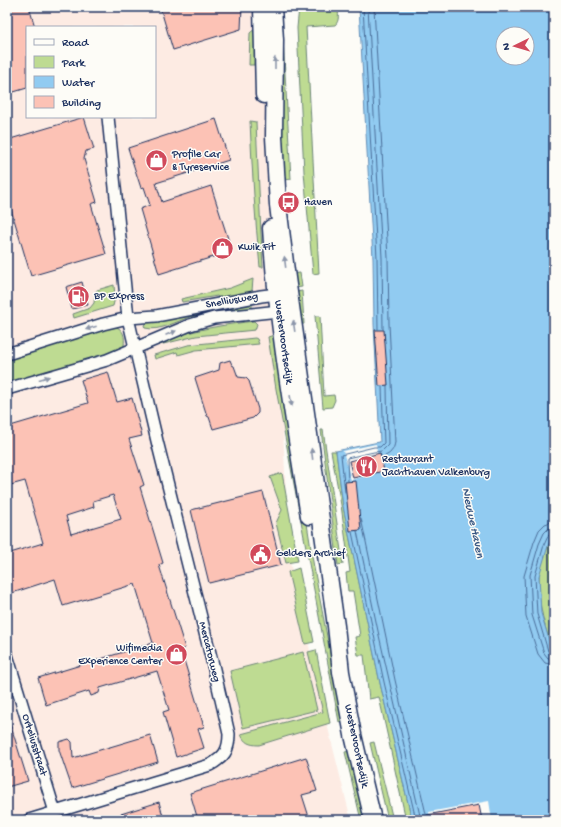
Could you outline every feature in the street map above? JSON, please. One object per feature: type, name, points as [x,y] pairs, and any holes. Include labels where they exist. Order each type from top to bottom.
[{"type":"main road","name":"Westervoortsedijk","points":[[262,7],[266,153],[272,256],[282,302],[336,626],[341,672],[353,735],[373,820]]},
{"type":"main road","name":"Westervoortsedijk","points":[[273,7],[275,40],[274,137],[282,302]]},
{"type":"street","points":[[108,118],[128,318],[136,348]]},
{"type":"street","name":"Snelliusweg","points":[[7,354],[103,324],[128,318],[156,316],[212,304],[282,302]]},
{"type":"street","name":"Snelliusweg","points":[[7,389],[107,360],[190,325],[282,302]]},
{"type":"street","name":"Mercatorweg","points":[[29,820],[210,765],[223,755],[227,750],[229,742],[229,734],[213,665],[182,548],[136,348]]},
{"type":"street","name":"Orteliusstraat","points":[[7,655],[55,812]]},
{"type":"shaded area","points":[[7,7],[263,7],[289,557],[323,708],[351,820],[7,820]]},
{"type":"green space","points":[[299,7],[338,7],[338,19],[335,25],[306,27],[319,273],[313,274],[304,172],[297,28]]},
{"type":"green space","points":[[280,18],[282,21],[291,179],[286,180],[282,168]]},
{"type":"green space","points":[[257,27],[254,65],[249,65],[250,33]]},
{"type":"green space","points":[[250,121],[256,122],[263,267],[260,267],[258,249]]},
{"type":"green space","points":[[300,273],[302,287],[295,288],[296,292],[302,291],[304,324],[297,325],[290,274]]},
{"type":"green space","points":[[253,279],[252,291],[250,294],[222,300],[217,296],[182,302],[181,299],[230,288]]},
{"type":"green space","points":[[114,285],[115,298],[113,306],[74,318],[73,314],[90,308],[94,303],[95,293],[97,290]]},
{"type":"green space","points":[[252,304],[252,308],[190,317],[156,329],[145,328],[144,325],[151,321],[221,307]]},
{"type":"green space","points":[[315,316],[320,316],[324,396],[334,395],[335,400],[332,407],[323,408]]},
{"type":"green space","points":[[254,321],[257,324],[255,330],[196,336],[151,347],[176,336],[217,326]]},
{"type":"green space","points":[[115,326],[122,331],[124,336],[124,346],[120,351],[7,386],[7,358]]},
{"type":"green space","points":[[277,334],[314,568],[343,721],[339,722],[276,389],[268,337]]},
{"type":"green space","points":[[255,338],[259,344],[196,350],[178,355],[177,352],[155,359],[154,355],[188,345]]},
{"type":"green space","points":[[321,430],[323,430],[343,564],[338,565]]},
{"type":"green space","points":[[331,451],[336,451],[343,506],[380,683],[412,820],[406,820],[379,697],[369,699],[364,655],[358,655],[355,637],[360,636],[353,591],[348,591],[346,573],[350,572],[341,505]]},
{"type":"green space","points":[[282,473],[298,561],[286,563],[276,523],[282,510],[270,477]]},
{"type":"green space","points":[[554,533],[554,656],[539,597],[539,577],[545,554]]},
{"type":"green space","points":[[299,568],[314,642],[305,644],[288,572]]},
{"type":"green space","points":[[316,650],[330,723],[259,745],[250,744],[242,737],[241,734],[323,712],[308,652]]},
{"type":"green space","points":[[303,652],[317,710],[243,728],[230,671]]},
{"type":"green space","points":[[374,742],[393,820],[388,820],[370,743]]},
{"type":"green space","points":[[350,751],[366,820],[361,820],[345,752]]},
{"type":"water","name":"Nieuwe Haven","points":[[359,7],[554,7],[554,533],[548,546],[539,576],[541,613],[554,656],[554,820],[412,820],[380,683],[343,506],[336,451],[380,442],[374,324],[373,259]]},
{"type":"pier","points":[[376,444],[380,472],[351,480],[343,451]]},
{"type":"pier","points":[[489,801],[492,820],[431,820],[429,812]]},
{"type":"building","points":[[7,7],[29,7],[35,26],[26,26],[26,88],[7,94]]},
{"type":"building","points":[[160,7],[242,7],[241,29],[173,50]]},
{"type":"building","points":[[84,118],[94,149],[86,151],[84,159],[97,202],[91,204],[106,254],[31,276],[7,196],[7,140]]},
{"type":"building","points":[[216,119],[229,160],[156,183],[162,202],[211,186],[232,251],[159,274],[140,209],[150,205],[144,187],[141,188],[128,148]]},
{"type":"building","points":[[82,282],[88,305],[72,309],[66,287]]},
{"type":"building","points":[[375,330],[384,330],[388,385],[379,386]]},
{"type":"building","points":[[230,360],[238,377],[246,378],[249,381],[258,413],[253,418],[213,429],[209,417],[207,416],[195,378],[219,370],[220,363]]},
{"type":"building","points":[[108,372],[117,402],[132,398],[142,436],[129,439],[144,485],[140,487],[163,563],[159,565],[185,648],[181,650],[204,727],[198,729],[204,748],[176,757],[163,712],[169,710],[157,671],[100,688],[99,693],[91,696],[89,691],[46,705],[38,678],[153,643],[135,584],[63,606],[55,579],[9,594],[7,587],[7,554],[43,543],[25,481],[7,486],[7,427],[88,403],[81,380]],"holes":[[[113,495],[121,519],[71,534],[66,516],[94,507],[93,501]]]},
{"type":"building","name":"Restaurant Jachthaven Valkenburg","points":[[380,453],[384,471],[353,478],[349,461]]},
{"type":"building","points":[[356,481],[361,530],[350,531],[345,482]]},
{"type":"building","points":[[263,492],[281,565],[209,583],[191,510]]},
{"type":"building","points":[[7,720],[9,720],[28,781],[7,787]]},
{"type":"building","points":[[150,735],[158,762],[72,788],[59,750],[59,742],[69,739],[72,742],[73,758]]},
{"type":"building","points":[[306,757],[317,791],[302,795],[310,820],[198,820],[190,793]]},
{"type":"building","points":[[159,802],[164,820],[108,820],[108,818]]},
{"type":"building","points":[[479,805],[482,820],[427,820],[427,815]]},
{"type":"place","name":"Profile Car & Tyreservice","points":[[156,161]]},
{"type":"place","name":"Haven","points":[[288,203]]},
{"type":"place","name":"Kwik Fit","points":[[222,248]]},
{"type":"place","name":"BP Express","points":[[78,297]]},
{"type":"place","name":"Restaurant Jachthaven Valkenburg","points":[[366,466]]},
{"type":"place","name":"Gelders Archief","points":[[261,554]]},
{"type":"place","name":"Wifimedia Experience Center","points":[[177,655]]}]
